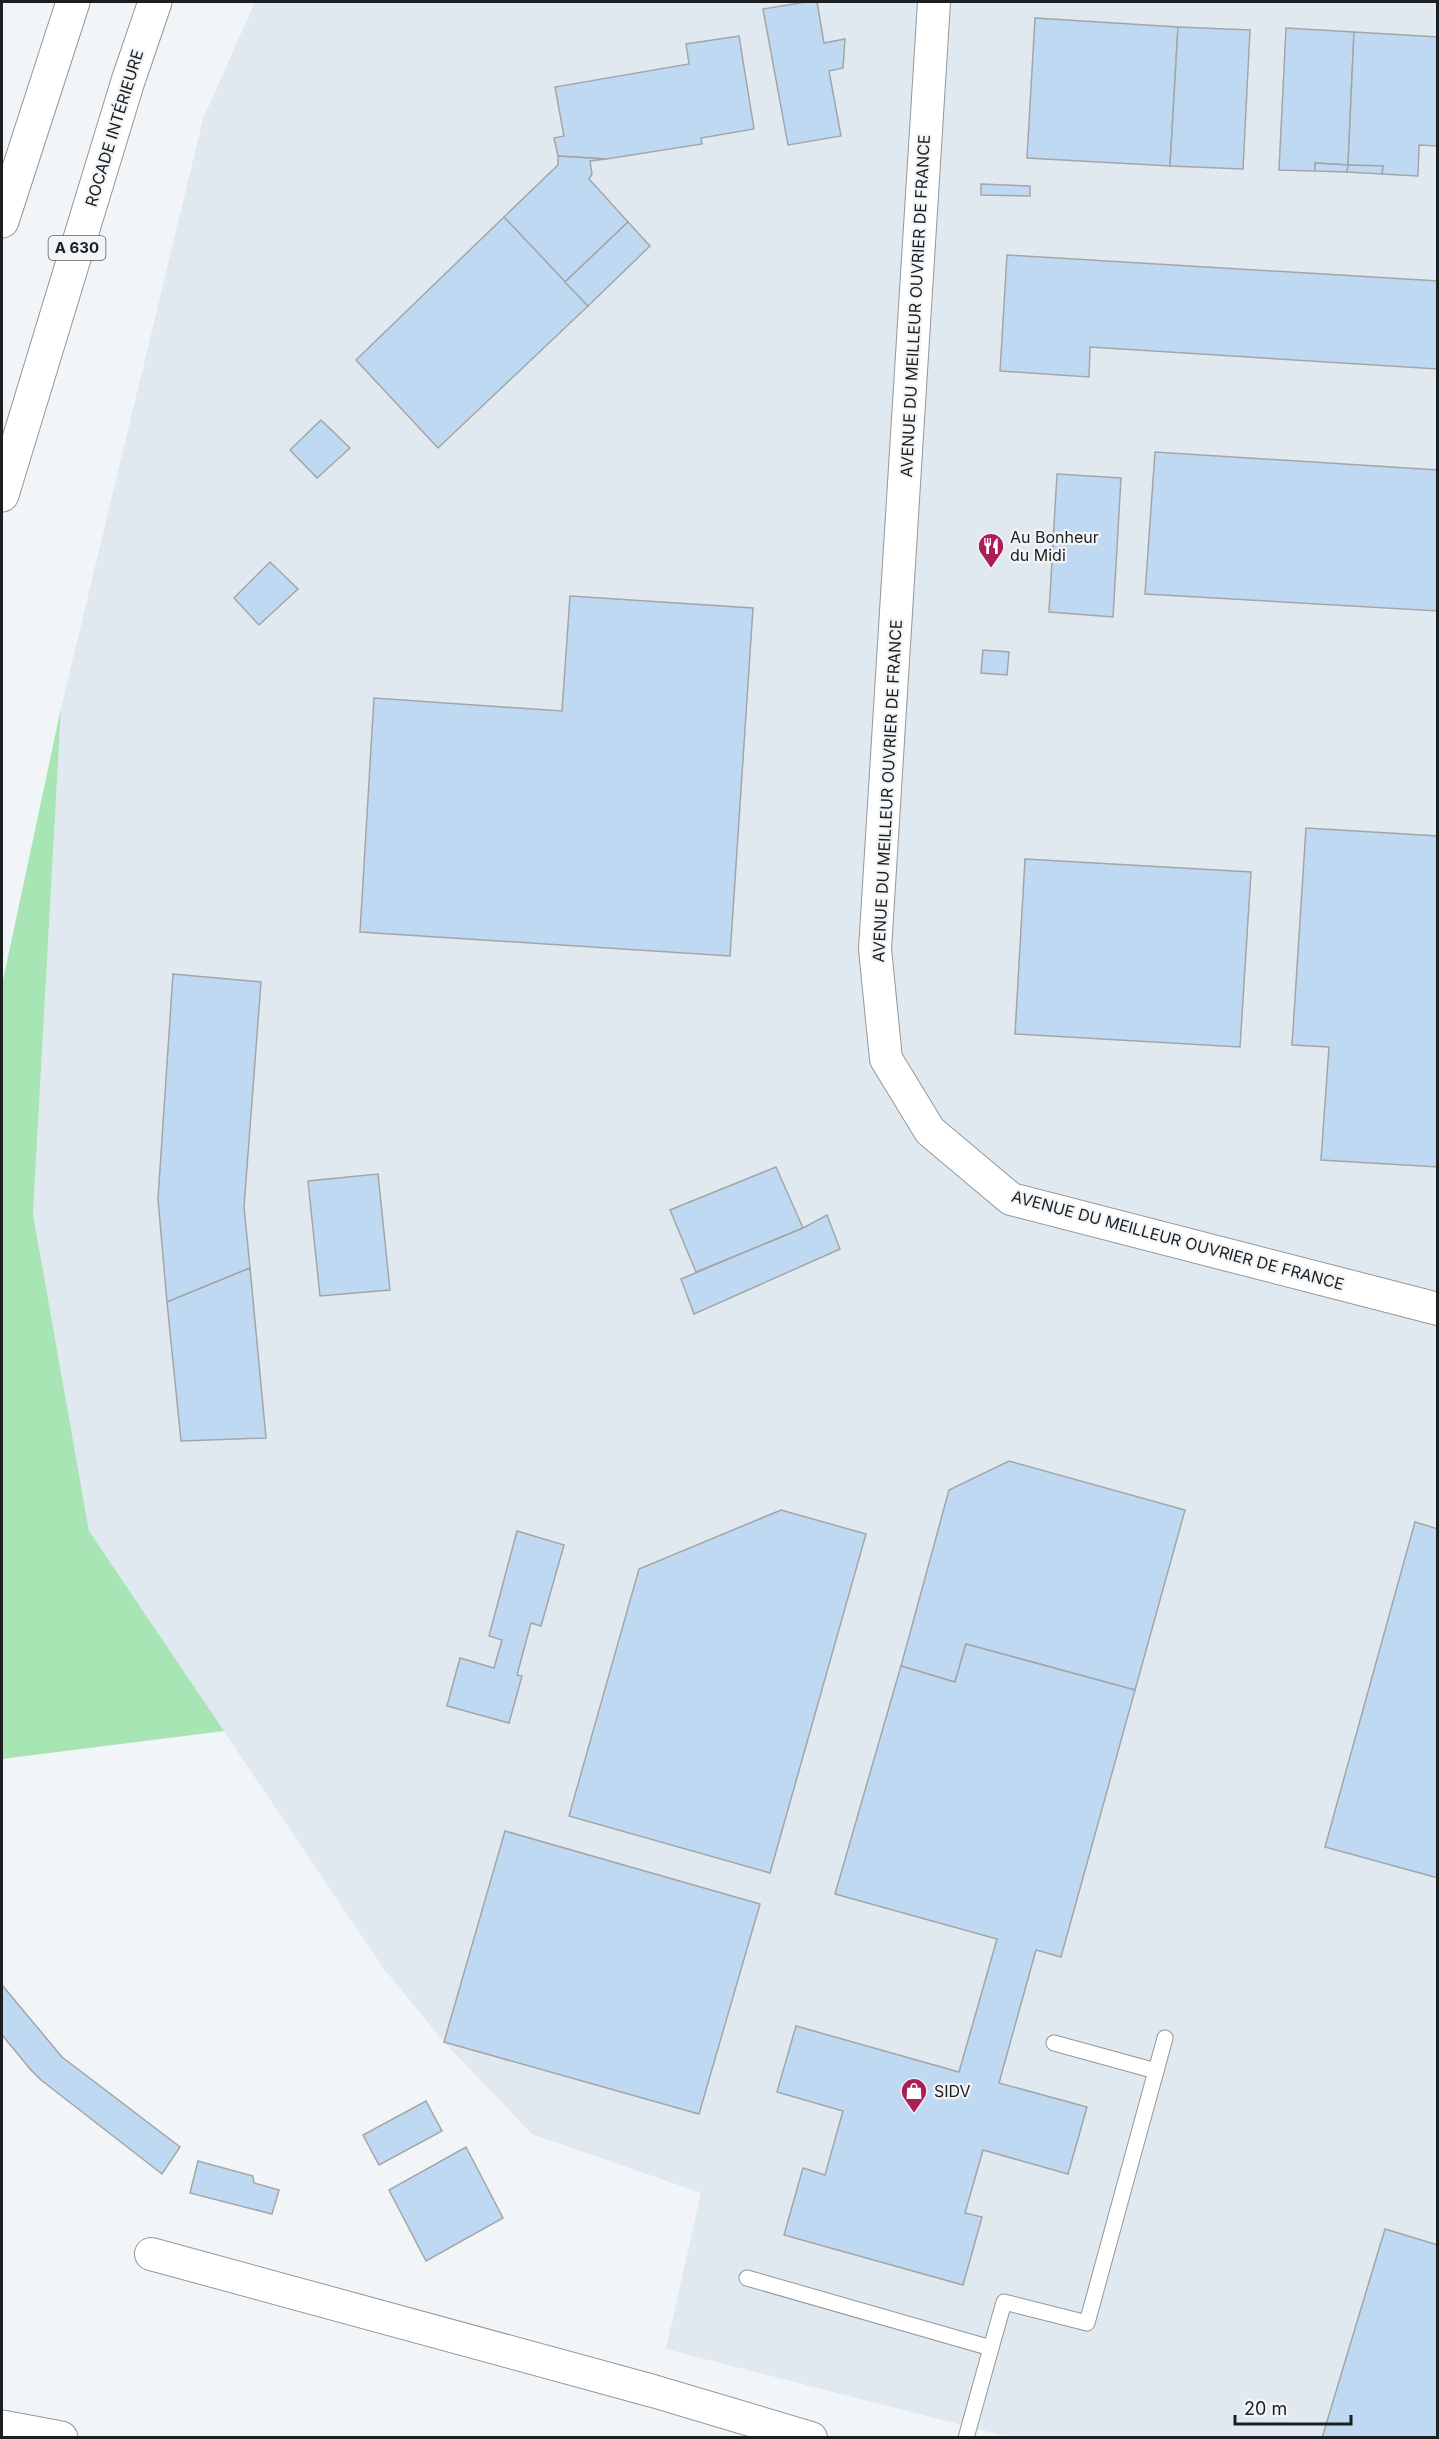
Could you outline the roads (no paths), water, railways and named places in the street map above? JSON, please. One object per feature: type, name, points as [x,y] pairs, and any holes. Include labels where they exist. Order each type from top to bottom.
[{"type":"main road","points":[[2,221],[73,2]]},
{"type":"main road","name":"ROCADE INTÉRIEURE","points":[[2,495],[128,81],[155,2]]},
{"type":"main road","points":[[2,2427],[61,2438]]},
{"type":"street","name":"AVENUE DU MEILLEUR OUVRIER DE FRANCE","points":[[934,2],[875,949],[886,1059],[930,1131],[1011,1199],[1437,1309]]},
{"type":"street","points":[[151,2254],[653,2391],[811,2438]]},
{"type":"lane","points":[[966,2438],[1004,2302],[1087,2323],[1165,2038]]},
{"type":"lane","points":[[1054,2043],[1156,2072]]},
{"type":"lane","points":[[747,2278],[991,2348]]},
{"type":"place","name":"Au Bonheur du Midi","points":[[991,569]]},
{"type":"place","name":"SIDV","points":[[914,2114]]}]
